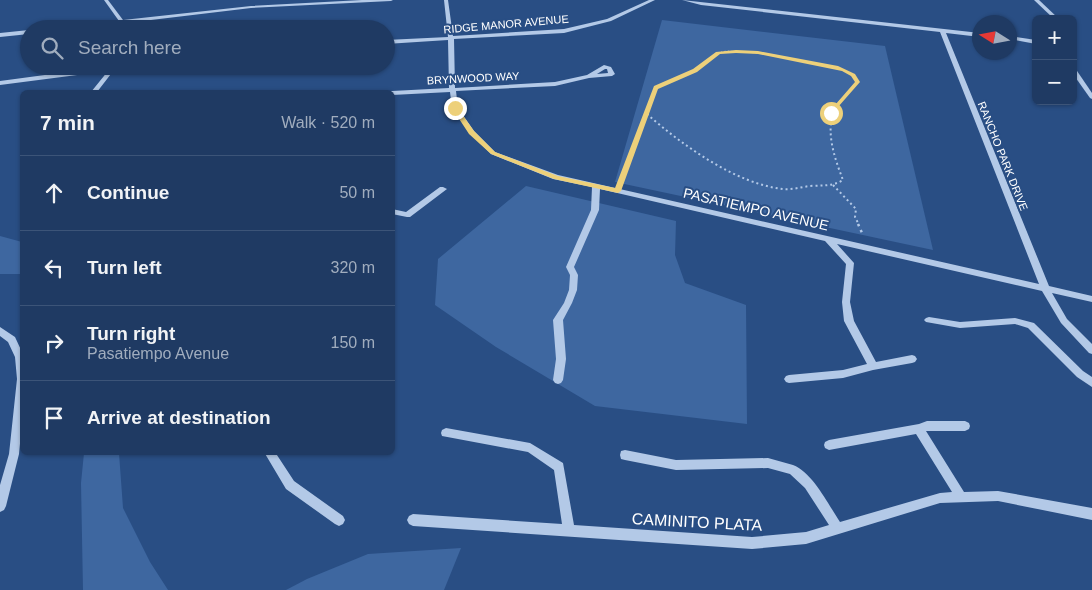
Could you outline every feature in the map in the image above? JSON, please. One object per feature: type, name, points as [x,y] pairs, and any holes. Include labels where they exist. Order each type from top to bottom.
[{"type":"street","points":[[106,0],[121,20]]},
{"type":"street","points":[[140,20],[252,7],[390,0]]},
{"type":"street","name":"PASATIEMPO AVENUE","points":[[446,0],[451,38],[452,88],[455,108],[472,132],[493,153],[596,190],[618,191],[1092,299]]},
{"type":"street","name":"RIDGE MANOR AVENUE","points":[[395,41],[564,31],[609,20],[653,0]]},
{"type":"street","points":[[684,0],[701,4],[972,33]]},
{"type":"street","points":[[1036,0],[1053,15]]},
{"type":"street","name":"RANCHO PARK DRIVE","points":[[942,30],[1046,290],[1064,321],[1092,350]]},
{"type":"street","points":[[0,35],[20,33]]},
{"type":"street","points":[[1017,39],[1032,41]]},
{"type":"street","points":[[0,83],[57,75]]},
{"type":"street","points":[[96,90],[108,75]]},
{"type":"street","points":[[1077,75],[1092,97]]},
{"type":"street","name":"BRYNWOOD WAY","points":[[395,92],[555,84],[589,76]]},
{"type":"street","points":[[395,212],[407,215],[443,189]]},
{"type":"street","points":[[558,380],[561,359],[558,320],[573,290],[574,275],[570,268],[595,210],[596,190]]},
{"type":"street","points":[[827,238],[850,263],[846,302],[849,320],[873,366]]},
{"type":"street","points":[[929,320],[960,325],[1015,321],[1030,325],[1080,374],[1092,382]]},
{"type":"street","points":[[0,331],[12,340],[20,357]]},
{"type":"street","points":[[788,379],[843,374],[912,359]]},
{"type":"street","points":[[0,506],[14,454],[20,398]]},
{"type":"street","points":[[829,445],[927,426],[965,426]]},
{"type":"street","points":[[919,429],[961,497]]},
{"type":"street","points":[[446,433],[530,448],[560,467],[569,530]]},
{"type":"street","points":[[271,455],[290,484],[339,520]]},
{"type":"street","points":[[625,455],[676,465],[768,463],[793,470],[809,484],[837,528]]},
{"type":"street","name":"CAMINITO PLATA","points":[[413,520],[752,543],[806,538],[928,500],[961,497],[998,496],[1092,514]]},
{"type":"path","points":[[618,191],[656,88],[695,71],[718,53],[736,51],[758,53],[836,67],[854,75],[857,82],[831,113],[830,134],[836,164],[843,180],[833,185],[783,189],[762,184],[730,170],[671,135],[647,114]]},
{"type":"path","points":[[833,185],[856,209],[855,217],[863,235]]},
{"type":"shaded area","points":[[662,20],[885,46],[933,250],[615,182]]},
{"type":"shaded area","points":[[526,186],[676,221],[675,255],[685,283],[746,305],[747,424],[595,406],[496,347],[435,305],[438,259]]},
{"type":"shaded area","points":[[0,236],[20,241],[20,274],[0,274]]},
{"type":"shaded area","points":[[84,455],[119,455],[123,508],[150,562],[168,590],[83,590],[81,483]]},
{"type":"shaded area","points":[[461,548],[444,590],[286,590],[307,579],[368,554]]},
{"type":"route","points":[[455,108],[472,132],[493,153],[556,177],[618,191],[656,88],[674,78],[695,71],[718,53],[736,51],[758,53],[836,67],[854,75],[857,82],[854,87],[847,92],[831,113]]}]
